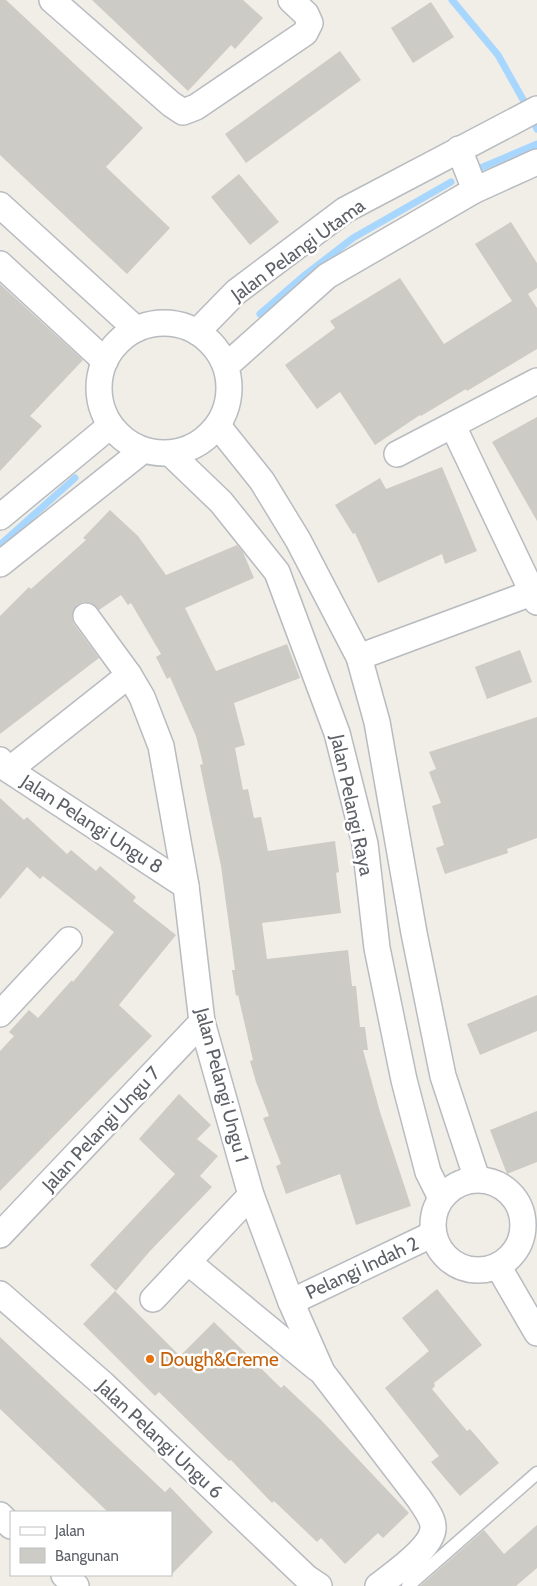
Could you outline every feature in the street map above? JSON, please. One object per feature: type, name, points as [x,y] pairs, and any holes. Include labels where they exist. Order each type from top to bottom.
[{"type":"street","points":[[52,0],[171,104],[183,112],[196,107],[305,33],[310,23],[306,14],[291,0]]},
{"type":"street","name":"Jalan Pelangi Utama","points":[[197,332],[236,292],[345,210],[537,109]]},
{"type":"street","points":[[459,149],[475,190]]},
{"type":"street","name":"Jalan Pelangi Utama","points":[[226,366],[327,276],[475,190],[537,162]]},
{"type":"street","points":[[0,205],[136,329]]},
{"type":"street","points":[[0,264],[104,361]]},
{"type":"street","points":[[163,324],[177,324],[197,332],[215,346],[226,366],[230,386],[227,407],[218,426],[197,445],[171,454],[142,451],[124,441],[110,426],[99,394],[104,361],[118,342],[136,329],[163,324]]},
{"type":"street","points":[[397,454],[537,381]]},
{"type":"street","points":[[0,517],[110,426]]},
{"type":"street","name":"Jalan Pelangi Raya","points":[[218,426],[267,489],[298,540],[359,657],[377,722],[414,933],[444,1076],[477,1179]]},
{"type":"street","points":[[359,657],[536,595],[491,510],[453,426]]},
{"type":"street","points":[[0,564],[142,451]]},
{"type":"street","name":"Jalan Pelangi Raya","points":[[171,454],[221,502],[277,572],[337,733],[365,844],[377,948],[404,1080],[428,1172],[441,1198]]},
{"type":"street","name":"Jalan Pelangi Ungu 1","points":[[86,616],[129,675],[142,697],[161,746],[186,886],[202,1022],[251,1196],[291,1302],[322,1372],[420,1500],[430,1519],[433,1529],[428,1542],[413,1558],[378,1586]]},
{"type":"street","points":[[5,765],[129,675]]},
{"type":"street","name":"Jalan Pelangi Ungu 8","points":[[5,765],[186,886]]},
{"type":"street","points":[[5,999],[69,940]]},
{"type":"street","name":"Jalan Pelangi Ungu 7","points":[[0,1235],[202,1022]]},
{"type":"street","points":[[477,1179],[496,1183],[530,1211],[519,1245],[510,1257],[498,1266],[484,1270],[470,1270],[458,1266],[446,1258],[438,1247],[433,1234],[433,1220],[441,1198],[456,1186],[477,1179]]},
{"type":"street","points":[[153,1299],[251,1196]]},
{"type":"street","name":"Pelangi Indah 2","points":[[291,1302],[433,1234]]},
{"type":"street","points":[[188,1262],[322,1372]]},
{"type":"street","points":[[498,1266],[537,1333]]},
{"type":"street","name":"Jalan Pelangi Ungu 6","points":[[0,1294],[103,1384],[308,1578],[319,1586]]},
{"type":"street","points":[[0,1515],[10,1525]]},
{"type":"street","points":[[65,1576],[76,1586]]},
{"type":"lane","points":[[408,1586],[536,1475]]},
{"type":"building","points":[[0,0],[6,0],[143,128],[106,167],[170,228],[127,274],[0,155]]},
{"type":"building","points":[[92,0],[243,0],[263,18],[235,49],[231,45],[188,91]]},
{"type":"building","points":[[431,2],[454,37],[413,63],[391,28]]},
{"type":"building","points":[[340,51],[361,80],[246,163],[225,134]]},
{"type":"building","points":[[239,174],[279,222],[250,245],[211,197]]},
{"type":"building","points":[[511,222],[537,263],[537,288],[528,294],[537,308],[537,349],[467,391],[466,389],[420,415],[375,445],[340,392],[317,409],[285,365],[335,328],[330,321],[400,278],[444,344],[512,301],[475,244]]},
{"type":"building","points":[[0,284],[83,360],[30,416],[42,426],[0,471]]},
{"type":"building","points":[[537,417],[537,521],[492,442]]},
{"type":"building","points":[[442,467],[477,551],[445,564],[442,554],[378,583],[355,533],[353,534],[335,505],[380,478],[386,489]]},
{"type":"building","points":[[110,510],[138,536],[166,575],[237,545],[243,552],[254,578],[185,608],[216,671],[287,644],[300,678],[234,703],[245,745],[235,748],[243,790],[248,789],[254,818],[261,817],[268,851],[335,841],[339,872],[336,873],[341,913],[262,923],[267,959],[348,950],[352,986],[356,986],[360,1027],[365,1027],[368,1050],[363,1050],[380,1112],[411,1206],[356,1225],[340,1174],[286,1194],[276,1166],[281,1164],[263,1118],[269,1116],[250,1061],[253,1060],[238,995],[236,996],[232,970],[235,970],[221,866],[200,765],[203,764],[196,736],[170,677],[167,679],[156,657],[161,654],[131,603],[128,605],[121,595],[99,610],[91,603],[84,602],[77,605],[72,617],[74,624],[99,658],[0,734],[0,616],[29,587],[31,589],[86,540],[83,538]]},
{"type":"building","points":[[520,650],[532,682],[487,699],[475,667]]},
{"type":"building","points":[[537,717],[537,838],[507,849],[508,853],[445,874],[436,848],[444,845],[432,806],[441,803],[429,772],[436,769],[429,752]]},
{"type":"building","points":[[0,798],[24,820],[27,817],[67,854],[71,850],[96,871],[100,866],[136,897],[133,901],[176,935],[119,1005],[152,1036],[0,1191],[0,1051],[14,1036],[9,1032],[29,1010],[38,1018],[72,980],[73,982],[114,932],[43,876],[40,879],[27,867],[0,899]]},
{"type":"building","points":[[537,995],[537,1031],[480,1055],[467,1024]]},
{"type":"building","points":[[179,1094],[211,1125],[197,1139],[218,1156],[200,1176],[212,1187],[150,1251],[116,1291],[90,1265],[175,1174],[139,1139]]},
{"type":"building","points":[[537,1111],[537,1162],[507,1174],[490,1130]]},
{"type":"building","points":[[437,1289],[482,1345],[434,1383],[435,1386],[432,1389],[467,1431],[470,1429],[499,1463],[460,1496],[431,1462],[439,1456],[385,1388],[429,1351],[402,1318]]},
{"type":"building","points":[[115,1291],[180,1356],[214,1322],[281,1388],[284,1385],[321,1420],[409,1513],[383,1538],[378,1533],[345,1564],[321,1538],[317,1542],[274,1501],[272,1503],[231,1460],[229,1461],[159,1392],[155,1396],[83,1324]]},
{"type":"building","points":[[0,1337],[165,1492],[170,1487],[213,1532],[172,1574],[172,1511],[107,1511],[0,1409]]},
{"type":"building","points":[[537,1525],[537,1568],[516,1586],[420,1586],[484,1530],[504,1554]]},
{"type":"waterway","points":[[452,0],[498,55],[525,103]]},
{"type":"waterway","points":[[533,120],[537,129]]},
{"type":"waterway","points":[[478,169],[537,144]]},
{"type":"waterway","points":[[260,314],[305,275],[353,238],[451,182]]},
{"type":"waterway","points":[[0,545],[75,478]]},
{"type":"place","name":"Dough&Creme","points":[[150,1359]]}]
